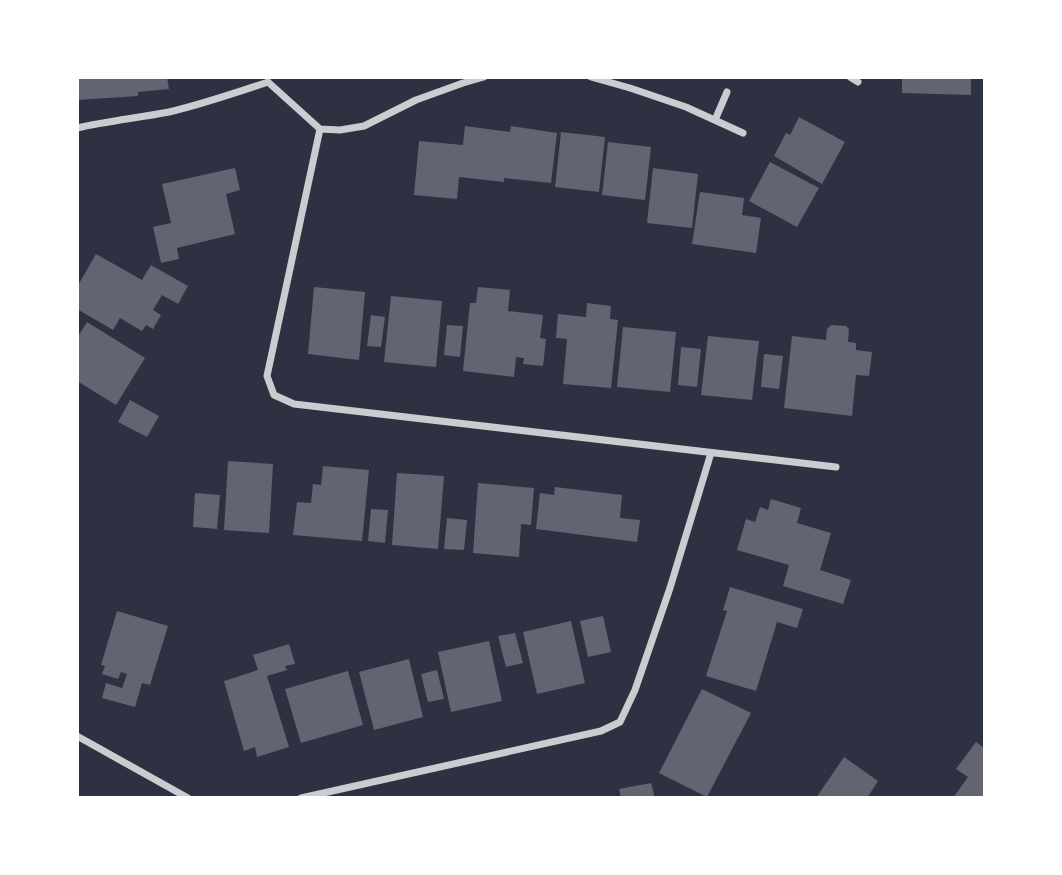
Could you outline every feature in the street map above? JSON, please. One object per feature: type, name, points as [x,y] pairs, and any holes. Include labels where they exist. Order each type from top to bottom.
[{"type":"street","points":[[77,128],[168,112],[219,99],[270,79],[320,129],[340,130],[363,126],[416,100],[484,77]]},
{"type":"street","points":[[592,77],[686,107],[743,133]]},
{"type":"street","points":[[850,77],[858,82]]},
{"type":"street","points":[[715,120],[727,92]]},
{"type":"street","points":[[320,129],[267,376],[274,395],[293,404],[836,467]]},
{"type":"street","points":[[301,798],[601,731],[620,722],[635,690],[670,587],[711,453]]},
{"type":"street","points":[[77,736],[188,798]]},
{"type":"building","points":[[77,77],[167,77],[169,89],[138,92],[138,96],[77,100]]},
{"type":"building","points":[[902,77],[971,77],[971,95],[902,93]]},
{"type":"building","points":[[799,117],[845,142],[822,184],[774,156],[786,133],[790,135]]},
{"type":"building","points":[[465,126],[510,132],[511,126],[557,133],[551,183],[459,177],[457,199],[414,195],[419,141],[463,145]]},
{"type":"building","points":[[561,132],[605,137],[599,192],[555,187]]},
{"type":"building","points":[[608,142],[651,147],[645,200],[602,195]]},
{"type":"building","points":[[770,162],[819,188],[797,227],[749,201]]},
{"type":"building","points":[[235,168],[240,190],[226,194],[235,234],[177,248],[179,259],[161,263],[153,227],[171,223],[162,184]]},
{"type":"building","points":[[653,168],[698,174],[692,228],[647,223]]},
{"type":"building","points":[[700,192],[744,198],[742,215],[761,218],[756,253],[692,244]]},
{"type":"building","points":[[96,254],[142,280],[151,265],[188,286],[178,304],[162,295],[153,310],[161,315],[153,329],[146,325],[142,331],[120,318],[113,330],[77,309],[77,287]]},
{"type":"building","points":[[314,287],[365,292],[359,360],[308,354]]},
{"type":"building","points":[[478,287],[510,290],[508,311],[543,315],[540,338],[546,339],[543,366],[523,364],[524,358],[516,357],[514,377],[463,371],[470,303],[476,303]]},
{"type":"building","points":[[391,296],[442,301],[436,367],[384,362]]},
{"type":"building","points":[[587,303],[611,306],[610,319],[618,320],[611,388],[563,384],[567,339],[556,338],[558,314],[586,317]]},
{"type":"building","points":[[371,315],[385,317],[381,347],[367,346]]},
{"type":"building","points":[[87,322],[145,358],[116,405],[77,381],[77,338]]},
{"type":"building","points":[[447,325],[463,326],[460,357],[444,355]]},
{"type":"building","points":[[831,325],[846,326],[849,329],[848,342],[856,343],[856,350],[872,352],[869,376],[856,375],[852,416],[784,408],[792,336],[826,340],[827,329]]},
{"type":"building","points":[[623,327],[676,332],[670,392],[617,387]]},
{"type":"building","points":[[708,336],[759,341],[752,400],[701,395]]},
{"type":"building","points":[[681,347],[701,349],[697,387],[678,385]]},
{"type":"building","points":[[764,354],[783,356],[779,389],[761,387]]},
{"type":"building","points":[[130,400],[159,416],[147,437],[118,422]]},
{"type":"building","points":[[228,461],[273,464],[269,533],[224,530]]},
{"type":"building","points":[[323,466],[369,470],[362,541],[293,535],[297,502],[311,503],[313,484],[321,485]]},
{"type":"building","points":[[397,473],[444,476],[438,549],[392,545]]},
{"type":"building","points":[[478,483],[534,488],[531,525],[521,524],[519,557],[473,553]]},
{"type":"building","points":[[555,487],[622,495],[620,518],[640,520],[637,542],[536,529],[540,493],[554,495]]},
{"type":"building","points":[[195,493],[220,495],[217,529],[193,527]]},
{"type":"building","points":[[771,499],[801,508],[797,523],[831,533],[820,570],[851,580],[843,604],[783,586],[789,565],[737,550],[746,519],[755,522],[760,507],[768,510]]},
{"type":"building","points":[[371,509],[388,510],[385,543],[368,541]]},
{"type":"building","points":[[447,518],[467,520],[464,550],[444,549]]},
{"type":"building","points":[[730,587],[803,609],[797,628],[777,622],[756,691],[706,676],[727,611],[723,610]]},
{"type":"building","points":[[117,611],[168,626],[150,685],[142,683],[135,707],[102,698],[106,683],[122,688],[127,674],[121,672],[118,679],[102,674],[105,666],[101,665]]},
{"type":"building","points":[[603,616],[611,652],[588,657],[580,621]]},
{"type":"building","points":[[571,621],[585,683],[537,694],[523,632]]},
{"type":"building","points":[[515,633],[523,663],[506,667],[498,636]]},
{"type":"building","points":[[489,641],[502,701],[451,712],[438,652]]},
{"type":"building","points":[[289,644],[295,664],[285,666],[287,670],[267,676],[289,747],[257,757],[255,747],[244,751],[224,681],[258,670],[253,655]]},
{"type":"building","points":[[409,659],[423,717],[374,730],[359,672]]},
{"type":"building","points":[[437,670],[444,699],[428,702],[421,674]]},
{"type":"building","points":[[348,671],[363,725],[301,743],[285,689]]},
{"type":"building","points":[[702,689],[751,713],[707,797],[659,773]]},
{"type":"building","points":[[976,742],[983,747],[985,744],[985,798],[953,798],[968,777],[956,769]]},
{"type":"building","points":[[844,757],[878,781],[867,798],[816,798]]},
{"type":"building","points":[[651,783],[655,798],[621,798],[619,789]]}]
